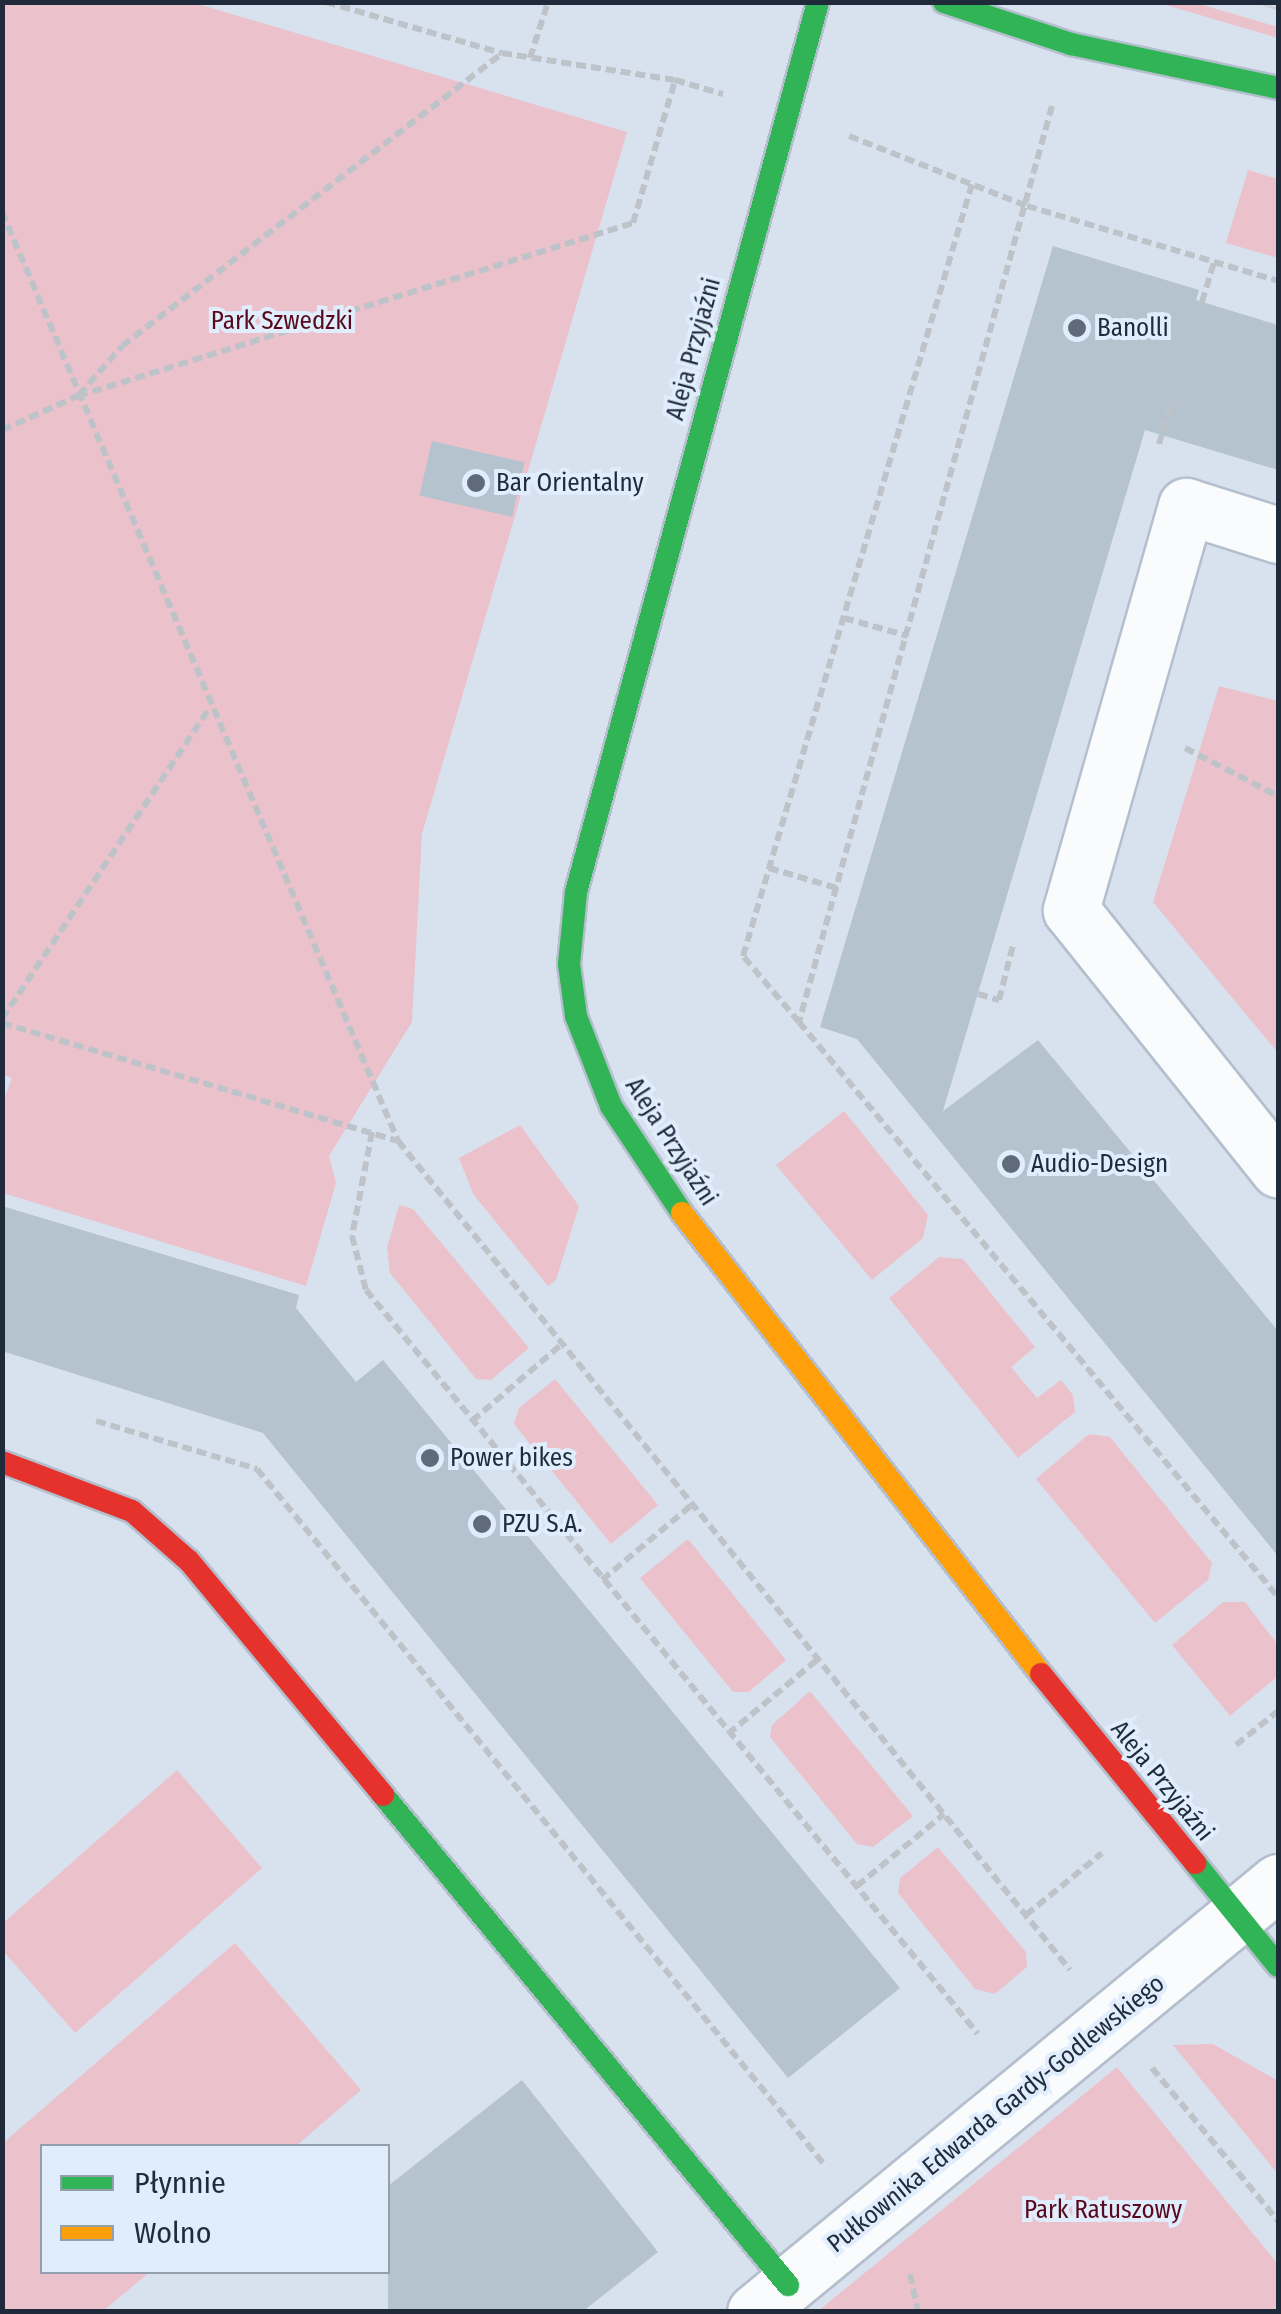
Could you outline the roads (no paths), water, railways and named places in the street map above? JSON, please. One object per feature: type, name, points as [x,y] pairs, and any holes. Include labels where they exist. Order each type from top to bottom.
[{"type":"street","name":"Aleja Przyjaźni","points":[[818,2],[576,892],[569,964],[576,1016],[611,1106],[666,1191],[906,1509],[1278,1966]]},
{"type":"street","points":[[944,2],[1071,44],[1278,88]]},
{"type":"street","points":[[1278,535],[1186,506],[1071,910],[1278,1169]]},
{"type":"street","points":[[2,1462],[132,1512],[190,1561],[772,2298]]},
{"type":"street","name":"Pułkownika Edwarda Gardy-Godlewskiego","points":[[772,2298],[1278,1882]]},
{"type":"tram line","points":[[1258,2],[1278,9]]},
{"type":"place","name":"Banolli","points":[[1077,328]]},
{"type":"place","name":"Bar Orientalny","points":[[476,483]]},
{"type":"place","name":"Audio-Design","points":[[1011,1164]]},
{"type":"place","name":"Power bikes","points":[[430,1458]]},
{"type":"place","name":"PZU S.A.","points":[[482,1524]]},
{"type":"park label","name":"Park Szwedzki","points":[[282,321]]},
{"type":"park label","name":"Park Ratuszowy","points":[[1103,2210]]}]
